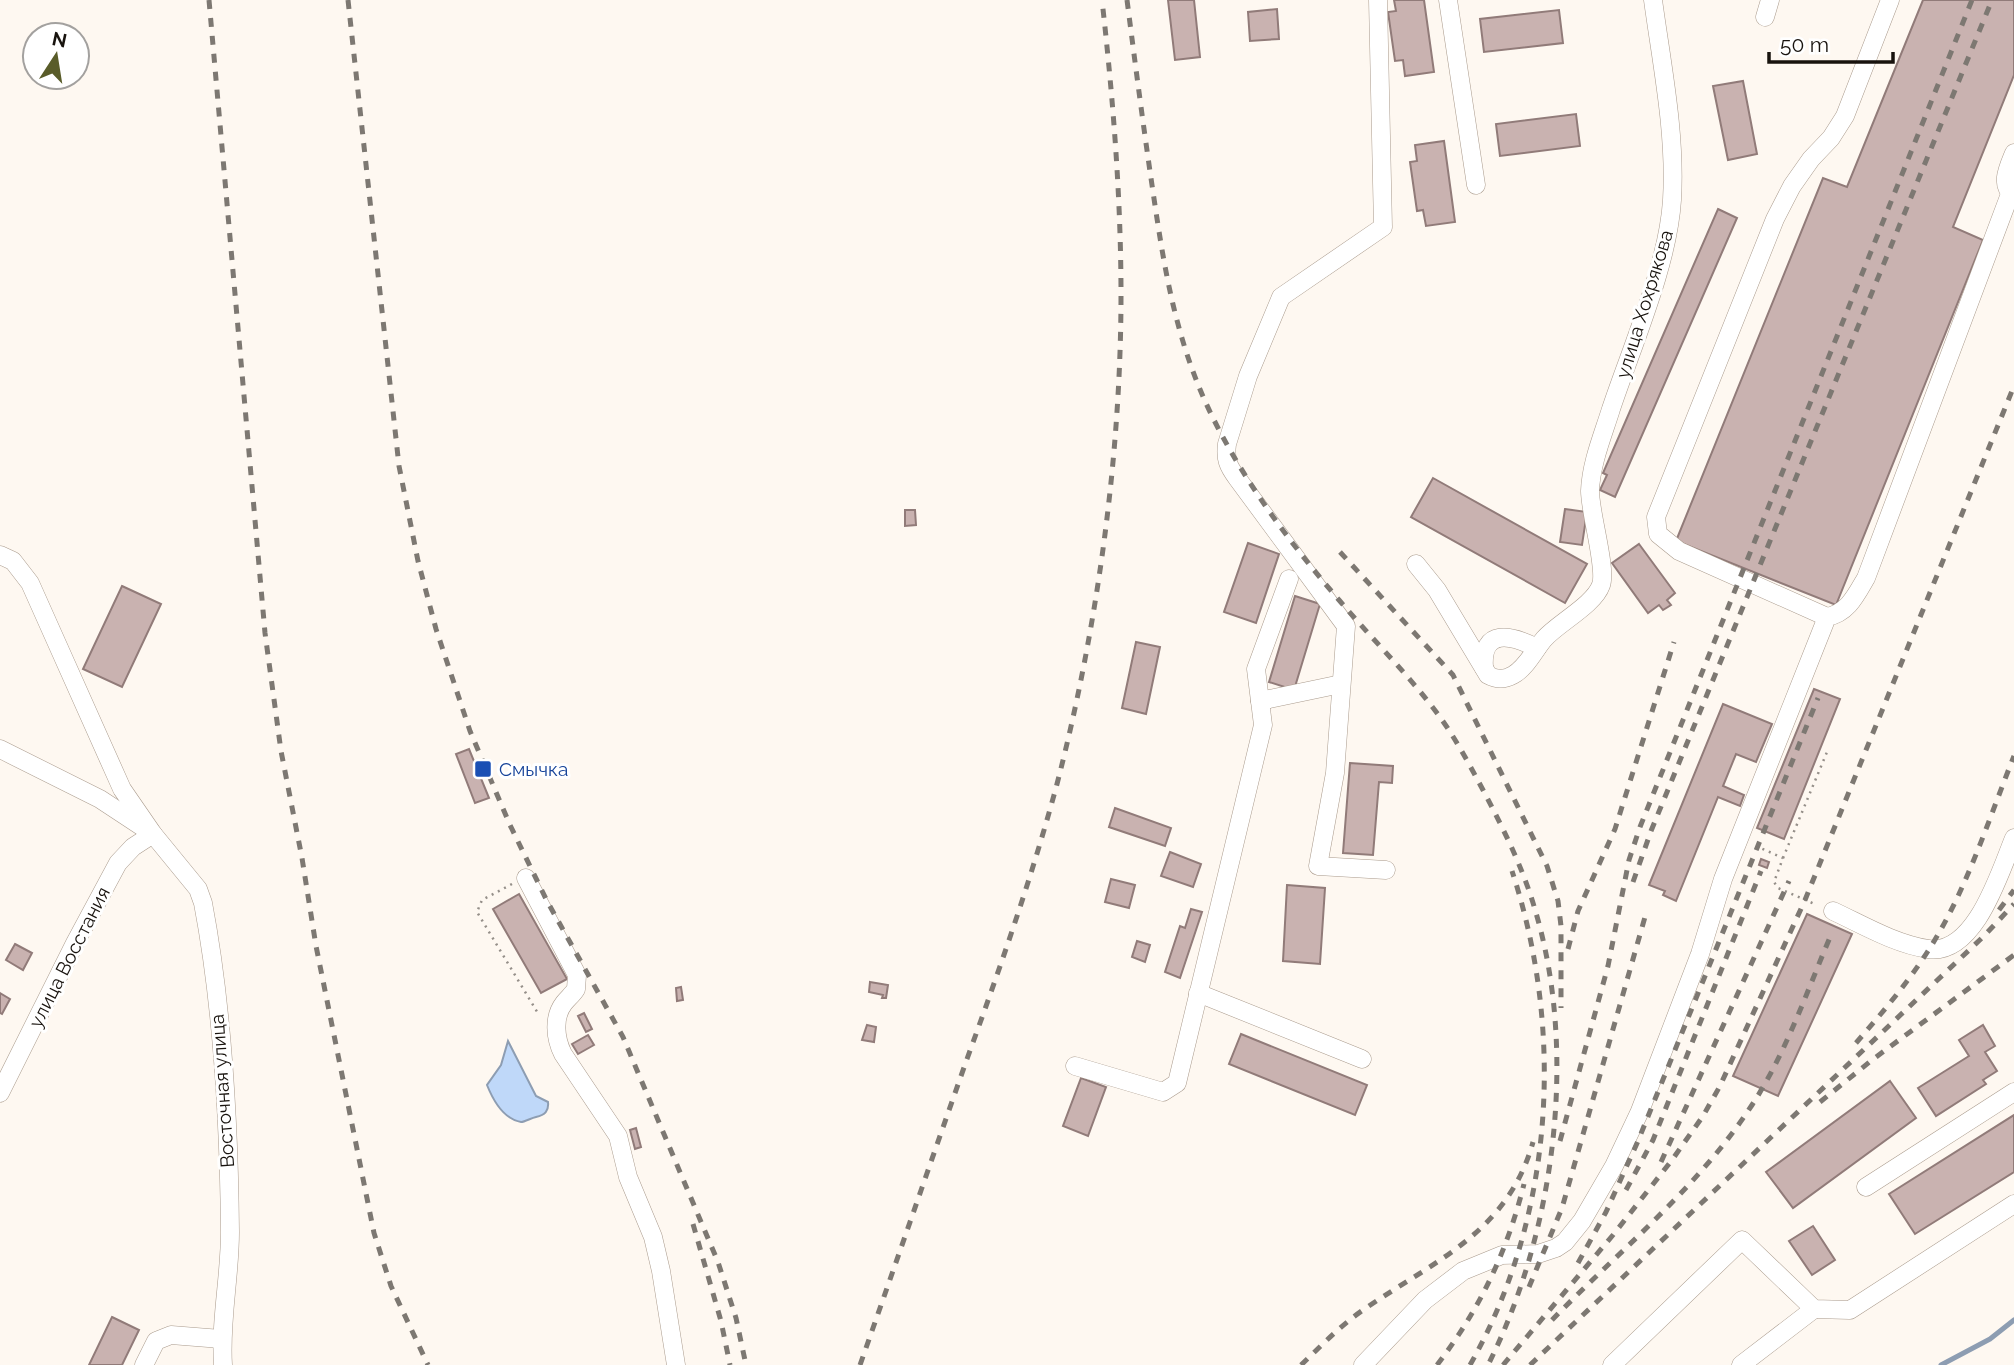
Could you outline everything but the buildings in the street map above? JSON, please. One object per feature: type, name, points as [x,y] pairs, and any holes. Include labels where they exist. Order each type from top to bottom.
[{"type":"street","points":[[1378,0],[1384,227],[1281,297],[1248,376],[1227,444],[1228,465],[1346,626],[1335,773],[1318,866],[1387,870]]},
{"type":"street","points":[[1448,0],[1476,185]]},
{"type":"street","name":"улица Хохрякова","points":[[1537,648],[1601,587],[1591,480],[1599,445],[1655,280],[1669,225],[1672,199],[1671,145],[1653,0]]},
{"type":"street","points":[[1890,0],[1845,116],[1831,138],[1811,159],[1792,186],[1775,219],[1656,517],[1658,534],[1679,551],[1827,617],[1839,614],[1854,598],[1866,578],[2012,195],[2006,187],[2006,178],[2014,153]]},
{"type":"street","points":[[0,555],[13,561],[30,583],[87,707],[111,767],[122,789],[153,834]]},
{"type":"street","points":[[1416,564],[1437,590],[1483,668],[1488,675],[1505,679],[1519,671],[1537,648],[1511,637],[1498,638],[1490,643],[1485,651],[1483,668]]},
{"type":"street","points":[[1075,1066],[1163,1092],[1177,1083],[1263,725],[1256,668],[1289,579]]},
{"type":"street","points":[[1363,1365],[1425,1300],[1463,1271],[1502,1255],[1538,1254],[1556,1248],[1565,1242],[1582,1221],[1614,1166],[1640,1111],[1700,954],[1738,839],[1827,617]]},
{"type":"street","points":[[1260,701],[1340,690]]},
{"type":"street","points":[[0,749],[100,799],[153,834]]},
{"type":"street","name":"улица Восстания","points":[[0,1093],[118,863],[133,847],[153,834]]},
{"type":"street","name":"Восточная улица","points":[[153,834],[198,889],[206,920],[225,1073],[230,1235],[221,1339],[223,1365]]},
{"type":"street","points":[[1833,911],[1906,943],[1929,950],[1956,943],[1977,918],[1989,898],[2014,838]]},
{"type":"street","points":[[526,878],[577,975],[576,989],[559,1013],[556,1030],[559,1047],[618,1136],[628,1177],[653,1237],[676,1365]]},
{"type":"street","points":[[1198,993],[1362,1059]]},
{"type":"street","points":[[1866,1187],[2014,1092]]},
{"type":"street","points":[[1741,1365],[1814,1309],[1850,1310],[2014,1204]]},
{"type":"street","points":[[1612,1365],[1742,1240],[1814,1309]]},
{"type":"street","points":[[144,1365],[156,1340],[171,1335],[221,1339]]},
{"type":"path","points":[[1827,752],[1774,883],[1778,888],[1833,911]]},
{"type":"path","points":[[1738,839],[1783,858]]},
{"type":"path","points":[[526,878],[482,900],[477,912],[539,1014]]},
{"type":"water","points":[[508,1041],[536,1096],[548,1102],[544,1114],[523,1122],[504,1113],[487,1085],[501,1065]]},
{"type":"waterway","points":[[1941,1365],[1990,1339],[2014,1320]]},
{"type":"railway","points":[[209,0],[265,633],[281,751],[316,946],[374,1233],[391,1286],[428,1365]]},
{"type":"railway","points":[[348,0],[399,466],[418,561],[436,629],[470,731],[510,825],[547,901],[623,1037],[718,1262],[736,1318],[746,1365]]},
{"type":"railway","points":[[860,1365],[1037,853],[1071,725],[1095,604],[1117,417],[1121,295],[1116,148],[1102,0]]},
{"type":"railway","points":[[1127,0],[1167,274],[1180,331],[1199,388],[1239,465],[1286,534],[1339,600],[1414,684],[1450,732],[1506,835],[1526,881],[1536,913],[1549,968],[1556,1026],[1557,1084],[1553,1144],[1529,1259],[1511,1314],[1488,1365]]},
{"type":"railway","points":[[1560,1141],[1608,966],[1629,860],[1640,827],[1972,0]]},
{"type":"railway","points":[[1633,882],[1651,831],[1992,0]]},
{"type":"railway","points":[[1503,1365],[1613,1235],[1672,1160],[1720,1086],[1805,900],[2014,386]]},
{"type":"railway","points":[[1340,552],[1453,675],[1547,866],[1558,901],[1561,926],[1561,1008]]},
{"type":"railway","points":[[1568,949],[1578,911],[1615,829],[1674,642]]},
{"type":"railway","points":[[1578,1263],[1606,1212],[1638,1141],[1818,698]]},
{"type":"railway","points":[[1856,1043],[1911,975],[1942,928],[1976,856],[2014,756]]},
{"type":"railway","points":[[1470,1365],[1498,1308],[1519,1248],[1534,1186],[1542,1123],[1544,1059],[1540,995],[1529,932],[1512,871]]},
{"type":"railway","points":[[1626,1190],[1653,1140],[1761,871]]},
{"type":"railway","points":[[1661,1162],[1789,881]]},
{"type":"railway","points":[[1999,910],[2014,890]]},
{"type":"railway","points":[[1530,1365],[1984,936],[2014,904]]},
{"type":"railway","points":[[1529,1287],[1562,1208],[1645,917]]},
{"type":"railway","points":[[1552,1320],[1683,1191],[1731,1135],[1775,1064],[1831,935]]},
{"type":"railway","points":[[1820,1102],[2014,955]]},
{"type":"railway","points":[[1301,1365],[1357,1314],[1443,1258],[1488,1221],[1522,1173],[1533,1142]]},
{"type":"railway","points":[[1437,1365],[1466,1323],[1490,1279],[1509,1233],[1524,1184]]},
{"type":"railway","points":[[693,1224],[721,1321],[730,1365]]},
{"type":"place","name":"Смычка","points":[[483,769]]}]
